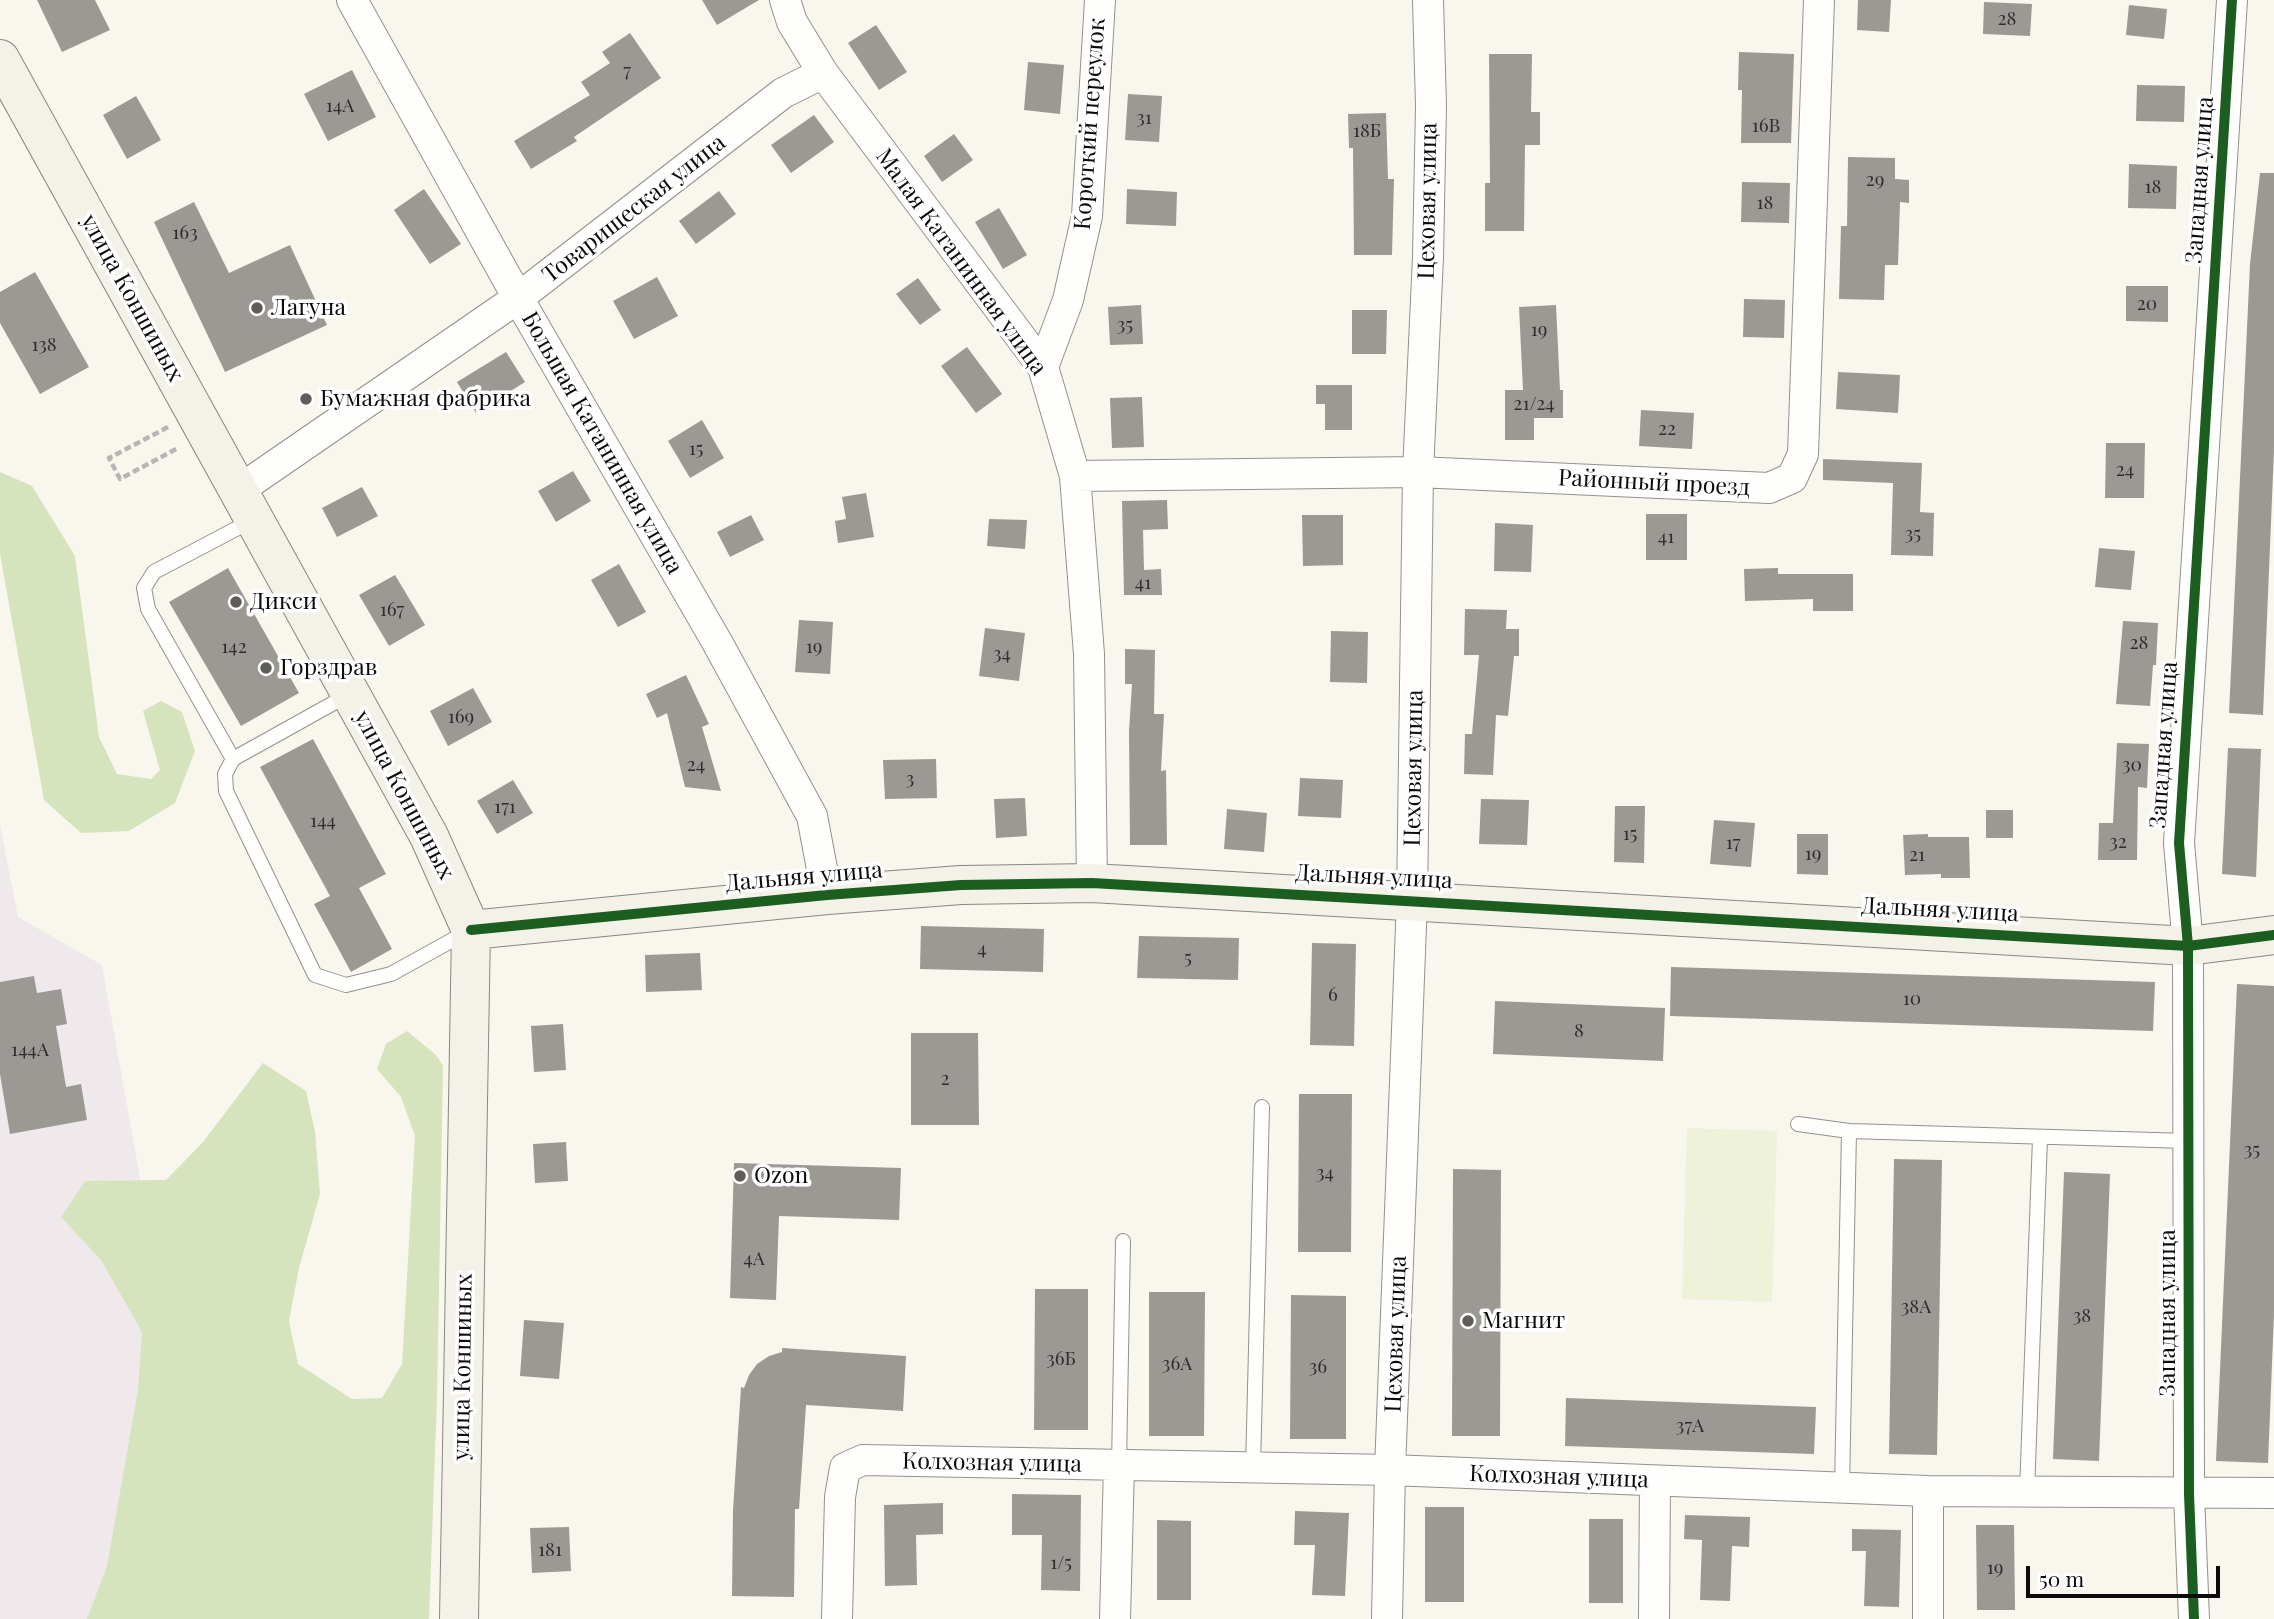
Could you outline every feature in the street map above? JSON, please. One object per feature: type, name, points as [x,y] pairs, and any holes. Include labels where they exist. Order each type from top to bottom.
[{"type":"street","name":"Большая Катанинная улица","points":[[352,0],[519,298],[717,642],[811,816],[827,895]]},
{"type":"street","name":"Малая Катанинная улица","points":[[785,0],[792,22],[823,73],[1043,368],[1075,476],[1089,654],[1092,883]]},
{"type":"street","name":"Короткий переулок","points":[[1043,368],[1068,300],[1087,216],[1100,0]]},
{"type":"street","name":"Цеховая улица","points":[[1387,1619],[1412,900],[1418,472],[1428,257],[1431,105],[1428,0]]},
{"type":"street","name":"Районный проезд","points":[[1075,476],[1418,472],[1769,488],[1792,478],[1803,454],[1819,0]]},
{"type":"street","name":"Западная улица","points":[[2194,1619],[2189,1494],[2188,946],[2179,843],[2232,0]]},
{"type":"street","name":"улица Коншиных","points":[[0,59],[429,836],[471,930],[459,1619]]},
{"type":"street","name":"Товарищеская улица","points":[[247,505],[783,93],[823,73]]},
{"type":"street","name":"Дальняя улица","points":[[471,930],[827,895],[961,885],[1092,883],[2188,946],[2274,935]]},
{"type":"street","name":"Колхозная улица","points":[[837,1619],[840,1497],[845,1468],[863,1460],[1391,1471],[1928,1491],[2274,1493]]},
{"type":"street","points":[[1115,1619],[1119,1465]]},
{"type":"street","points":[[1654,1619],[1655,1481]]},
{"type":"street","points":[[1928,1491],[1928,1619]]},
{"type":"lane","points":[[233,759],[148,608],[144,588],[154,572],[247,505]]},
{"type":"lane","points":[[350,694],[233,759],[225,774],[226,792],[315,975],[346,985],[391,974],[471,930]]},
{"type":"lane","points":[[1253,1469],[1262,1107]]},
{"type":"lane","points":[[1798,1125],[1849,1131],[2188,1141]]},
{"type":"lane","points":[[1842,1488],[1849,1131]]},
{"type":"lane","points":[[2027,1492],[2040,1138]]},
{"type":"lane","points":[[1119,1465],[1123,1241]]},
{"type":"path","points":[[172,425],[109,458],[120,479],[183,446]]},
{"type":"shaded area","points":[[0,825],[18,917],[102,965],[212,1582],[91,1619],[0,1619]]},
{"type":"green space","points":[[0,472],[32,486],[75,556],[99,737],[117,774],[151,779],[160,770],[143,711],[161,701],[182,712],[195,751],[175,803],[129,831],[81,833],[44,800],[0,554]]},
{"type":"green space","points":[[407,1031],[436,1055],[443,1066],[437,1398],[429,1619],[87,1619],[107,1566],[138,1390],[142,1332],[101,1260],[61,1217],[85,1181],[166,1180],[203,1142],[263,1063],[306,1091],[315,1131],[320,1194],[299,1268],[289,1321],[298,1364],[352,1399],[382,1398],[402,1364],[415,1136],[401,1097],[377,1069],[386,1044]]},
{"type":"green space","points":[[1687,1128],[1777,1131],[1772,1302],[1682,1299]]},
{"type":"building","points":[[37,0],[95,0],[110,30],[62,52]]},
{"type":"building","points":[[702,0],[759,0],[717,25]]},
{"type":"building","points":[[1858,0],[1891,0],[1889,32],[1857,30]]},
{"type":"building","points":[[1984,2],[2032,4],[2030,36],[1983,34]]},
{"type":"building","points":[[2129,5],[2167,9],[2164,39],[2126,35]]},
{"type":"building","points":[[876,25],[907,72],[879,90],[848,43]]},
{"type":"building","points":[[630,33],[661,78],[574,137],[577,141],[531,169],[514,141],[590,95],[581,82],[610,63],[602,52]]},
{"type":"building","points":[[1739,52],[1794,54],[1791,143],[1741,143],[1742,90],[1738,90]]},
{"type":"building","points":[[1489,54],[1532,54],[1531,112],[1540,112],[1540,145],[1525,145],[1524,231],[1485,231],[1485,183],[1490,183]]},
{"type":"building","points":[[1028,62],[1064,65],[1060,114],[1024,110]]},
{"type":"building","points":[[352,70],[376,117],[328,141],[304,94]]},
{"type":"building","points":[[2137,85],[2185,86],[2184,122],[2136,121]]},
{"type":"building","points":[[1128,94],[1162,96],[1159,142],[1125,140]]},
{"type":"building","points":[[136,96],[161,140],[127,159],[103,115]]},
{"type":"building","points":[[1386,113],[1388,179],[1394,179],[1392,255],[1354,255],[1353,148],[1349,148],[1348,114]]},
{"type":"building","points":[[814,115],[834,142],[791,173],[771,145]]},
{"type":"building","points":[[954,134],[973,160],[942,182],[924,156]]},
{"type":"building","points":[[1848,157],[1895,158],[1895,179],[1909,180],[1909,203],[1900,202],[1898,265],[1885,265],[1884,300],[1839,299],[1841,226],[1847,226]]},
{"type":"building","points":[[2129,164],[2177,166],[2176,209],[2128,208]]},
{"type":"building","points":[[2260,173],[2274,173],[2274,450],[2263,715],[2229,713],[2250,264]]},
{"type":"building","points":[[1742,182],[1790,183],[1789,223],[1741,222]]},
{"type":"building","points":[[424,189],[461,244],[430,264],[394,210]]},
{"type":"building","points":[[1127,189],[1177,192],[1176,226],[1126,224]]},
{"type":"building","points":[[719,191],[736,214],[696,244],[679,221]]},
{"type":"building","name":"Лагуна","points":[[194,202],[229,273],[290,245],[327,325],[225,372],[154,222]]},
{"type":"building","points":[[999,208],[1027,255],[1003,269],[975,222]]},
{"type":"building","points":[[35,272],[89,367],[40,394],[0,323],[0,292]]},
{"type":"building","points":[[657,277],[678,316],[634,339],[613,301]]},
{"type":"building","points":[[918,278],[941,310],[920,325],[896,294]]},
{"type":"building","points":[[2126,286],[2168,286],[2168,322],[2126,321]]},
{"type":"building","points":[[1744,299],[1785,300],[1784,338],[1743,337]]},
{"type":"building","points":[[1141,305],[1143,344],[1110,345],[1108,307]]},
{"type":"building","points":[[1556,305],[1563,418],[1534,418],[1534,440],[1505,440],[1505,390],[1523,390],[1519,307]]},
{"type":"building","points":[[1352,310],[1387,310],[1386,354],[1352,354]]},
{"type":"building","points":[[967,347],[1002,394],[976,413],[941,366]]},
{"type":"building","points":[[506,352],[525,382],[476,413],[457,382]]},
{"type":"building","points":[[1838,372],[1900,375],[1898,413],[1836,409]]},
{"type":"building","points":[[1316,385],[1352,385],[1352,430],[1325,430],[1325,404],[1316,404]]},
{"type":"building","points":[[1142,397],[1144,447],[1112,448],[1110,398]]},
{"type":"building","points":[[1641,410],[1694,413],[1692,449],[1639,446]]},
{"type":"building","points":[[702,420],[724,458],[690,478],[668,441]]},
{"type":"building","points":[[2106,443],[2145,443],[2144,498],[2105,498]]},
{"type":"building","points":[[1823,459],[1922,463],[1920,512],[1934,513],[1933,556],[1891,555],[1893,483],[1823,480]]},
{"type":"building","points":[[573,471],[591,501],[556,522],[538,491]]},
{"type":"building","points":[[362,487],[378,516],[337,537],[322,508]]},
{"type":"building","points":[[866,493],[874,537],[838,543],[835,521],[846,519],[842,497]]},
{"type":"building","points":[[1167,500],[1168,529],[1143,530],[1144,570],[1161,569],[1162,595],[1124,595],[1122,501]]},
{"type":"building","points":[[1646,514],[1687,514],[1687,560],[1646,560]]},
{"type":"building","points":[[751,515],[764,540],[730,557],[717,532]]},
{"type":"building","points":[[1302,515],[1343,515],[1343,565],[1303,566]]},
{"type":"building","points":[[989,519],[1027,520],[1025,549],[987,546]]},
{"type":"building","points":[[1495,523],[1533,525],[1531,572],[1494,571]]},
{"type":"building","points":[[2099,548],[2135,551],[2131,590],[2095,587]]},
{"type":"building","points":[[619,564],[646,612],[618,627],[591,580]]},
{"type":"building","points":[[228,568],[299,693],[241,726],[169,602]]},
{"type":"building","points":[[1778,568],[1778,574],[1853,574],[1853,611],[1813,611],[1813,599],[1745,601],[1744,569]]},
{"type":"building","points":[[395,575],[425,625],[389,646],[359,595]]},
{"type":"building","points":[[1465,609],[1507,610],[1506,629],[1519,629],[1519,656],[1514,656],[1508,716],[1496,715],[1493,775],[1464,774],[1465,734],[1472,734],[1479,655],[1464,655]]},
{"type":"building","points":[[799,620],[833,622],[830,674],[795,672]]},
{"type":"building","points":[[2123,621],[2158,623],[2150,706],[2116,704]]},
{"type":"building","points":[[985,628],[1025,633],[1019,681],[979,676]]},
{"type":"building","points":[[1331,631],[1368,632],[1367,683],[1330,682]]},
{"type":"building","points":[[1125,649],[1155,650],[1154,714],[1164,714],[1161,771],[1166,770],[1167,845],[1130,845],[1129,731],[1132,684],[1125,684]]},
{"type":"building","points":[[686,675],[709,724],[702,727],[721,791],[685,787],[667,713],[657,718],[646,694]]},
{"type":"building","points":[[473,688],[492,722],[448,746],[430,711]]},
{"type":"building","points":[[313,739],[386,874],[359,888],[392,949],[351,972],[314,904],[330,896],[260,767]]},
{"type":"building","points":[[2117,743],[2149,744],[2147,788],[2138,787],[2137,860],[2098,860],[2099,823],[2113,823]]},
{"type":"building","points":[[2228,748],[2261,749],[2256,877],[2222,874]]},
{"type":"building","points":[[936,759],[937,798],[885,799],[883,760]]},
{"type":"building","points":[[1300,778],[1343,780],[1341,818],[1298,816]]},
{"type":"building","points":[[513,780],[533,813],[497,834],[477,801]]},
{"type":"building","points":[[1025,798],[1027,836],[996,838],[994,799]]},
{"type":"building","points":[[1481,799],[1529,800],[1527,845],[1479,844]]},
{"type":"building","points":[[1615,806],[1645,806],[1644,863],[1614,862]]},
{"type":"building","points":[[1227,809],[1267,813],[1264,852],[1224,849]]},
{"type":"building","points":[[1986,810],[2013,810],[2013,838],[1986,838]]},
{"type":"building","points":[[1714,820],[1755,823],[1751,867],[1710,864]]},
{"type":"building","points":[[1797,834],[1828,834],[1828,875],[1797,874]]},
{"type":"building","points":[[1928,834],[1928,837],[1969,837],[1970,878],[1941,878],[1941,874],[1905,875],[1903,835]]},
{"type":"building","points":[[921,926],[1044,929],[1043,972],[920,969]]},
{"type":"building","points":[[1139,936],[1239,938],[1238,980],[1137,978]]},
{"type":"building","points":[[1312,943],[1356,944],[1354,1046],[1310,1045]]},
{"type":"building","points":[[700,953],[702,990],[646,992],[645,955]]},
{"type":"building","points":[[1671,967],[2155,982],[2153,1031],[1670,1016]]},
{"type":"building","points":[[34,976],[37,993],[61,989],[67,1024],[56,1026],[66,1087],[81,1084],[87,1120],[10,1134],[0,1074],[0,982]]},
{"type":"building","points":[[2237,984],[2274,986],[2274,1314],[2268,1463],[2216,1461]]},
{"type":"building","points":[[1495,1001],[1665,1008],[1663,1061],[1493,1054]]},
{"type":"building","points":[[563,1024],[566,1070],[534,1072],[531,1026]]},
{"type":"building","points":[[911,1033],[978,1033],[979,1125],[911,1125]]},
{"type":"building","points":[[1299,1094],[1352,1094],[1351,1252],[1298,1252]]},
{"type":"building","points":[[566,1142],[568,1181],[535,1183],[533,1144]]},
{"type":"building","points":[[1894,1159],[1942,1160],[1937,1455],[1889,1454]]},
{"type":"building","points":[[734,1163],[901,1168],[899,1220],[779,1216],[776,1300],[730,1298]]},
{"type":"building","points":[[1453,1169],[1501,1170],[1500,1436],[1452,1436]]},
{"type":"building","points":[[2064,1172],[2110,1174],[2099,1461],[2053,1459]]},
{"type":"building","points":[[1035,1289],[1088,1289],[1088,1430],[1034,1430]]},
{"type":"building","points":[[1149,1292],[1205,1292],[1204,1436],[1149,1436]]},
{"type":"building","points":[[1291,1295],[1346,1296],[1346,1439],[1290,1439]]},
{"type":"building","points":[[524,1320],[564,1323],[559,1379],[520,1376]]},
{"type":"building","points":[[782,1348],[906,1356],[903,1411],[806,1405],[799,1509],[795,1509],[794,1597],[732,1596],[733,1510],[741,1387],[744,1388],[757,1364],[782,1352]]},
{"type":"building","points":[[1566,1398],[1816,1407],[1814,1454],[1565,1446]]},
{"type":"building","points":[[1012,1494],[1081,1495],[1080,1591],[1041,1590],[1042,1535],[1012,1535]]},
{"type":"building","points":[[943,1503],[943,1534],[916,1535],[917,1585],[885,1586],[884,1505]]},
{"type":"building","points":[[1425,1507],[1464,1507],[1464,1602],[1425,1602]]},
{"type":"building","points":[[1295,1511],[1349,1513],[1345,1596],[1312,1595],[1315,1545],[1294,1545]]},
{"type":"building","points":[[1685,1515],[1750,1517],[1749,1547],[1732,1546],[1730,1601],[1700,1600],[1702,1540],[1684,1539]]},
{"type":"building","points":[[1589,1519],[1623,1519],[1623,1603],[1589,1603]]},
{"type":"building","points":[[1157,1520],[1191,1521],[1191,1600],[1157,1600]]},
{"type":"building","points":[[1976,1525],[2014,1525],[2015,1610],[1977,1610]]},
{"type":"building","points":[[569,1527],[571,1571],[532,1573],[530,1528]]},
{"type":"building","points":[[1852,1529],[1901,1530],[1899,1607],[1864,1606],[1866,1551],[1852,1551]]},
{"type":"cycle path","points":[[2194,1619],[2189,1494],[2188,946],[2179,843],[2232,0]]},
{"type":"cycle path","points":[[471,930],[827,895],[961,885],[1092,883],[2188,946],[2274,935]]},
{"type":"place","name":"Лагуна","points":[[257,308]]},
{"type":"place","name":"Бумажная фабрика","points":[[306,399]]},
{"type":"place","name":"Дикси","points":[[236,602]]},
{"type":"place","name":"Горздрав","points":[[266,668]]},
{"type":"place","name":"Ozon","points":[[740,1176]]},
{"type":"place","name":"Магнит","points":[[1468,1321]]}]
